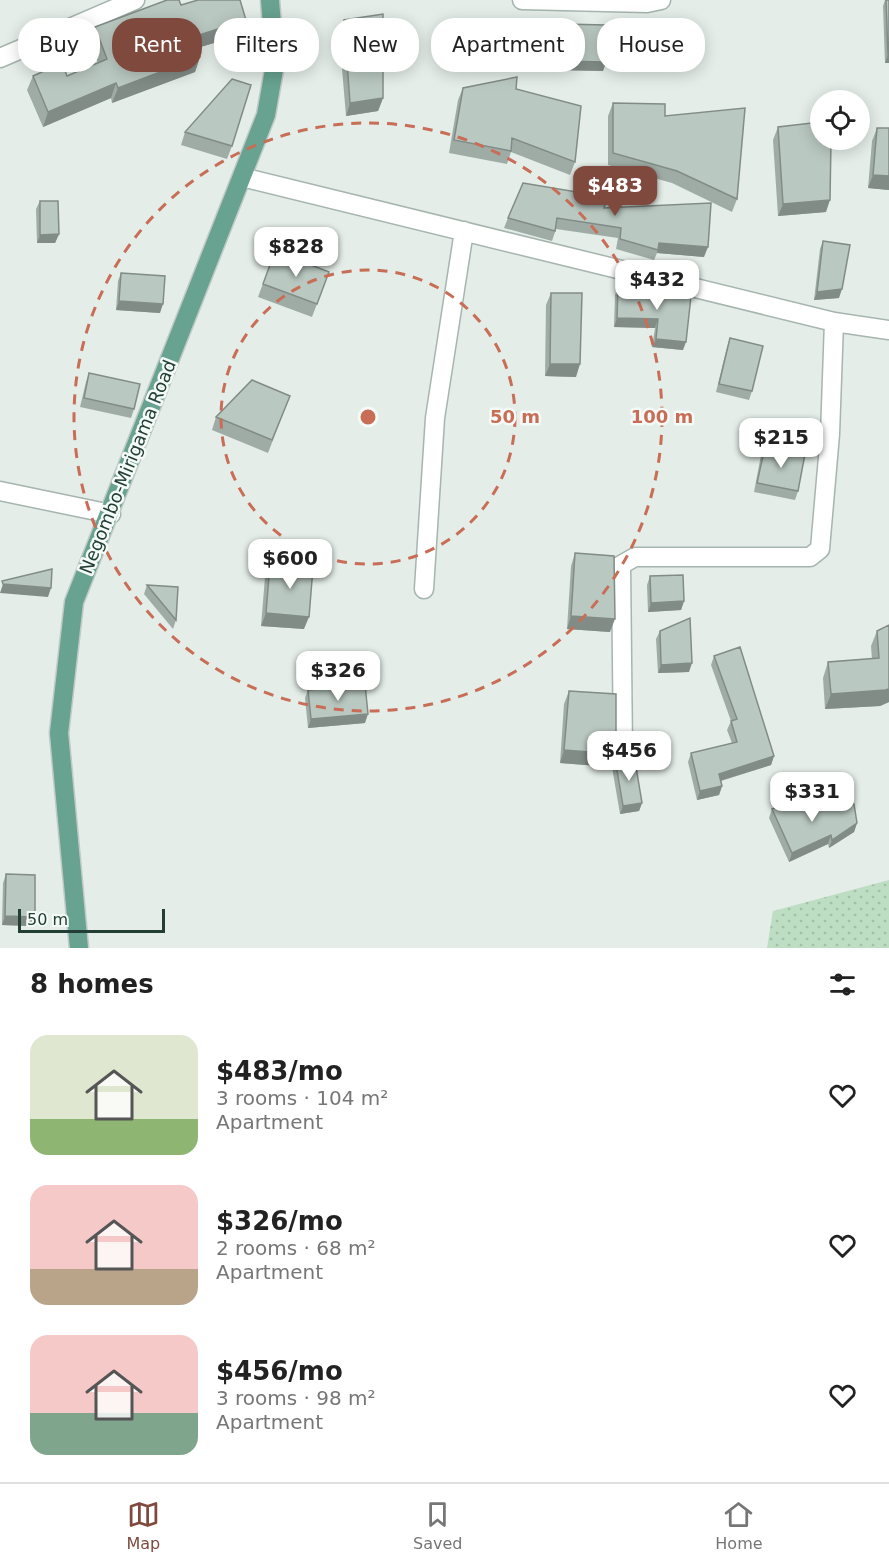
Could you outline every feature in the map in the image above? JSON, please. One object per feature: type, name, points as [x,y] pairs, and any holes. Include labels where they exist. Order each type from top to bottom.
[{"type":"main road","name":"Negombo-Mirigama Road","points":[[79,948],[59,733],[74,602],[111,514],[270,104],[275,64],[270,0]]},
{"type":"street","points":[[0,58],[135,0]]},
{"type":"street","points":[[522,0],[647,3],[662,0]]},
{"type":"street","points":[[242,177],[834,322],[889,330]]},
{"type":"street","points":[[424,589],[435,418],[464,231]]},
{"type":"street","points":[[623,752],[621,565],[635,557],[810,557],[820,549],[830,434],[834,322]]},
{"type":"street","points":[[0,491],[111,514]]},
{"type":"green space","points":[[889,880],[889,948],[767,948],[773,911]]},
{"type":"building","points":[[167,0],[179,0],[181,5],[198,0],[240,0],[245,18],[214,18],[214,30],[202,34],[202,18],[119,18]]},
{"type":"building","points":[[886,0],[889,0],[889,54],[888,54]]},
{"type":"building","points":[[383,14],[383,18],[357,18]]},
{"type":"building","points":[[112,21],[112,72],[160,72],[118,88],[116,83],[48,112],[33,76],[42,72],[65,72],[67,76],[76,72],[100,72],[100,62],[107,59],[100,40],[100,25]]},
{"type":"building","points":[[585,25],[597,25],[597,62],[585,62]]},
{"type":"building","points":[[348,72],[383,72],[383,98],[350,103]]},
{"type":"building","points":[[517,77],[516,89],[581,106],[575,162],[512,138],[511,151],[454,140],[463,88]]},
{"type":"building","points":[[232,79],[251,85],[232,146],[185,132]]},
{"type":"building","points":[[613,103],[665,104],[665,116],[745,108],[737,199],[677,171],[613,153]]},
{"type":"building","points":[[810,123],[810,150],[831,150],[830,200],[783,204],[778,127]]},
{"type":"building","points":[[877,128],[889,128],[889,176],[873,175]]},
{"type":"building","points":[[523,183],[607,197],[604,208],[711,203],[708,247],[659,243],[658,250],[620,239],[621,228],[557,218],[555,231],[508,218]]},
{"type":"building","points":[[40,201],[58,201],[59,234],[40,235]]},
{"type":"building","points":[[823,241],[850,245],[842,289],[817,292]]},
{"type":"building","points":[[275,251],[329,272],[317,304],[263,284]]},
{"type":"building","points":[[121,273],[165,276],[163,304],[119,301]]},
{"type":"building","points":[[618,287],[649,287],[650,292],[691,296],[686,342],[656,339],[658,319],[617,318]]},
{"type":"building","points":[[551,293],[582,293],[580,364],[550,364]]},
{"type":"building","points":[[730,338],[763,346],[752,391],[719,384]]},
{"type":"building","points":[[89,373],[140,384],[134,409],[84,398]]},
{"type":"building","points":[[252,380],[290,396],[272,440],[216,417]]},
{"type":"building","points":[[765,447],[805,454],[798,491],[757,483]]},
{"type":"building","points":[[575,553],[614,556],[615,619],[571,616]]},
{"type":"building","points":[[270,564],[313,568],[309,617],[266,613]]},
{"type":"building","points":[[52,569],[51,588],[3,584],[2,581]]},
{"type":"building","points":[[683,575],[684,601],[651,603],[650,576]]},
{"type":"building","points":[[147,585],[178,587],[176,620]]},
{"type":"building","points":[[690,618],[692,663],[661,665],[660,631]]},
{"type":"building","points":[[889,625],[889,689],[831,694],[828,662],[879,658],[877,631]]},
{"type":"building","points":[[740,647],[774,756],[719,774],[722,786],[700,791],[691,753],[737,742],[731,721],[737,719],[714,656]]},
{"type":"building","points":[[365,684],[368,714],[311,719],[308,690]]},
{"type":"building","points":[[569,691],[616,694],[616,754],[564,750]]},
{"type":"building","points":[[615,758],[635,761],[642,803],[623,806]]},
{"type":"building","points":[[802,796],[809,811],[854,804],[857,823],[832,840],[831,835],[792,853],[772,809]]},
{"type":"building","points":[[6,874],[35,875],[35,917],[5,916]]}]
